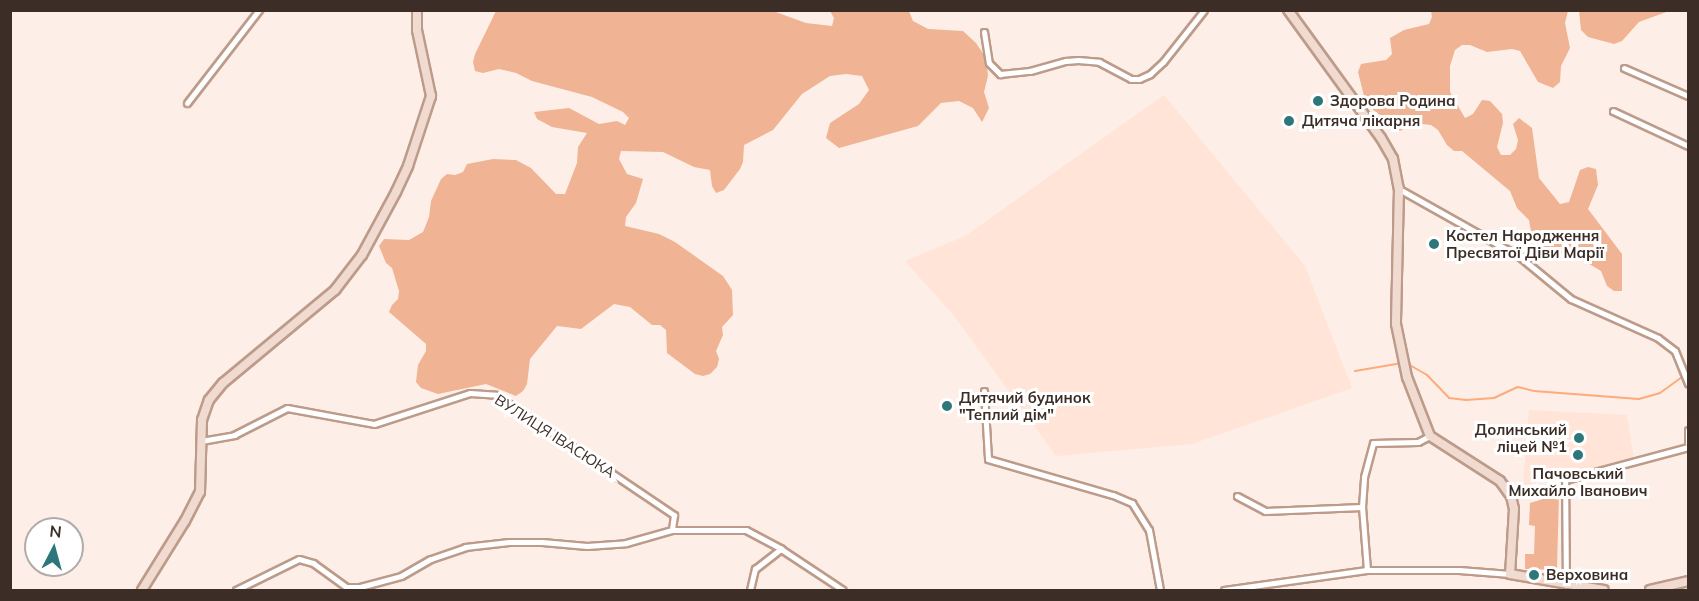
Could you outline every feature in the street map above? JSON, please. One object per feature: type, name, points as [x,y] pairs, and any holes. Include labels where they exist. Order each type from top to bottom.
[{"type":"street","points":[[187,103],[259,10]]},
{"type":"street","points":[[142,591],[200,492],[202,420],[209,400],[223,383],[335,290],[362,255],[396,192],[431,96],[417,30],[417,10]]},
{"type":"street","points":[[984,32],[989,63],[1000,74],[1030,71],[1078,60],[1099,62],[1131,79],[1139,79],[1150,74],[1163,62],[1204,10]]},
{"type":"street","points":[[1288,10],[1381,138],[1393,159],[1400,189],[1396,324],[1407,377],[1430,436],[1500,481],[1511,496],[1514,509],[1510,574]]},
{"type":"street","points":[[1624,68],[1689,96]]},
{"type":"street","points":[[1613,111],[1689,146]]},
{"type":"street","points":[[1400,189],[1520,257],[1571,299],[1658,338],[1675,351],[1689,383]]},
{"type":"street","points":[[984,391],[988,459],[1113,495],[1132,504],[1149,530],[1160,591]]},
{"type":"street","name":"ВУЛИЦЯ ІВАСЮКА","points":[[201,441],[234,435],[287,408],[379,423],[470,393],[496,395],[674,515],[672,530]]},
{"type":"street","points":[[1566,585],[1565,480],[1689,445],[1689,430]]},
{"type":"street","points":[[1367,570],[1362,507],[1364,477],[1373,443],[1418,442],[1430,436]]},
{"type":"street","points":[[1237,496],[1265,511],[1362,507]]},
{"type":"street","points":[[236,591],[303,559],[313,563],[346,587],[360,587],[401,576],[431,559],[465,547],[509,542],[607,545],[626,543],[672,530],[747,530],[781,549],[843,591]]},
{"type":"street","points":[[750,591],[755,569],[781,549]]},
{"type":"street","points":[[1224,591],[1367,570],[1459,570],[1510,574],[1604,591]]},
{"type":"street","points":[[1650,591],[1689,581]]},
{"type":"shaded area","points":[[1579,10],[1669,11],[1639,22],[1622,41],[1614,44],[1588,37],[1581,30]]},
{"type":"shaded area","points":[[496,11],[773,11],[806,23],[832,26],[834,18],[830,11],[909,11],[913,21],[928,29],[963,31],[976,43],[986,58],[988,76],[984,92],[989,108],[982,122],[973,108],[959,101],[941,103],[918,126],[839,148],[826,138],[830,123],[859,104],[869,90],[862,76],[846,74],[830,76],[802,94],[773,130],[744,145],[743,162],[740,169],[724,190],[716,193],[712,186],[710,170],[694,167],[663,152],[621,151],[619,159],[627,174],[643,179],[636,203],[626,217],[625,226],[659,234],[675,242],[723,276],[732,290],[733,315],[722,327],[723,335],[716,351],[719,359],[717,367],[710,374],[703,376],[695,374],[667,353],[666,330],[660,325],[652,325],[630,307],[614,304],[581,329],[557,326],[530,359],[527,384],[516,396],[486,384],[438,394],[421,388],[416,382],[418,365],[426,351],[426,344],[389,312],[398,299],[399,291],[392,268],[386,263],[379,246],[384,239],[409,240],[423,232],[429,217],[431,201],[441,179],[447,174],[455,175],[463,172],[467,164],[493,159],[516,160],[531,168],[556,194],[565,194],[577,163],[578,147],[587,133],[552,127],[537,119],[534,112],[569,108],[599,124],[617,121],[625,125],[629,118],[623,112],[592,97],[532,81],[516,73],[499,69],[483,73],[475,71],[473,62],[475,54]]},
{"type":"shaded area","points":[[1431,11],[1568,11],[1565,23],[1570,48],[1561,66],[1560,82],[1553,88],[1538,82],[1520,51],[1512,49],[1487,52],[1470,45],[1462,45],[1455,50],[1450,66],[1450,92],[1465,118],[1473,114],[1482,100],[1490,101],[1502,114],[1503,123],[1497,147],[1501,155],[1510,155],[1516,149],[1518,140],[1513,124],[1519,118],[1532,128],[1539,178],[1560,204],[1569,202],[1580,170],[1588,167],[1596,169],[1598,185],[1588,209],[1622,254],[1622,291],[1614,291],[1607,286],[1601,271],[1586,262],[1536,244],[1532,237],[1529,220],[1517,208],[1510,191],[1462,151],[1454,151],[1447,145],[1438,130],[1431,125],[1414,123],[1400,131],[1366,104],[1358,72],[1361,64],[1386,60],[1392,54],[1390,38],[1404,30],[1429,24],[1432,17]]},
{"type":"shaded area","points":[[1164,95],[1305,266],[1352,388],[1192,444],[1056,456],[954,316],[905,261],[965,236]]},
{"type":"shaded area","name":"Долинський ліцей №1","points":[[1529,410],[1627,415],[1634,460],[1523,486]]},
{"type":"shaded area","points":[[1559,494],[1557,570],[1525,569],[1525,554],[1534,554],[1535,526],[1529,525],[1530,503]]},
{"type":"waterway","points":[[1355,371],[1402,363]]},
{"type":"waterway","points":[[1408,364],[1427,375],[1449,398],[1466,400],[1494,398],[1518,387],[1534,391],[1639,399],[1660,393],[1688,373]]},
{"type":"place","name":"Здорова Родина","points":[[1318,101]]},
{"type":"place","name":"Дитяча лікарня","points":[[1289,121]]},
{"type":"place","name":"Костел Народження Пресвятої Діви Марії","points":[[1434,244]]},
{"type":"place","name":"Дитячий будинок \"Теплий дім\"","points":[[947,406]]},
{"type":"place","name":"Долинський ліцей №1","points":[[1579,438]]},
{"type":"place","name":"Пачовський Михайло Іванович","points":[[1578,455]]},
{"type":"place","name":"Верховина","points":[[1534,575]]}]
